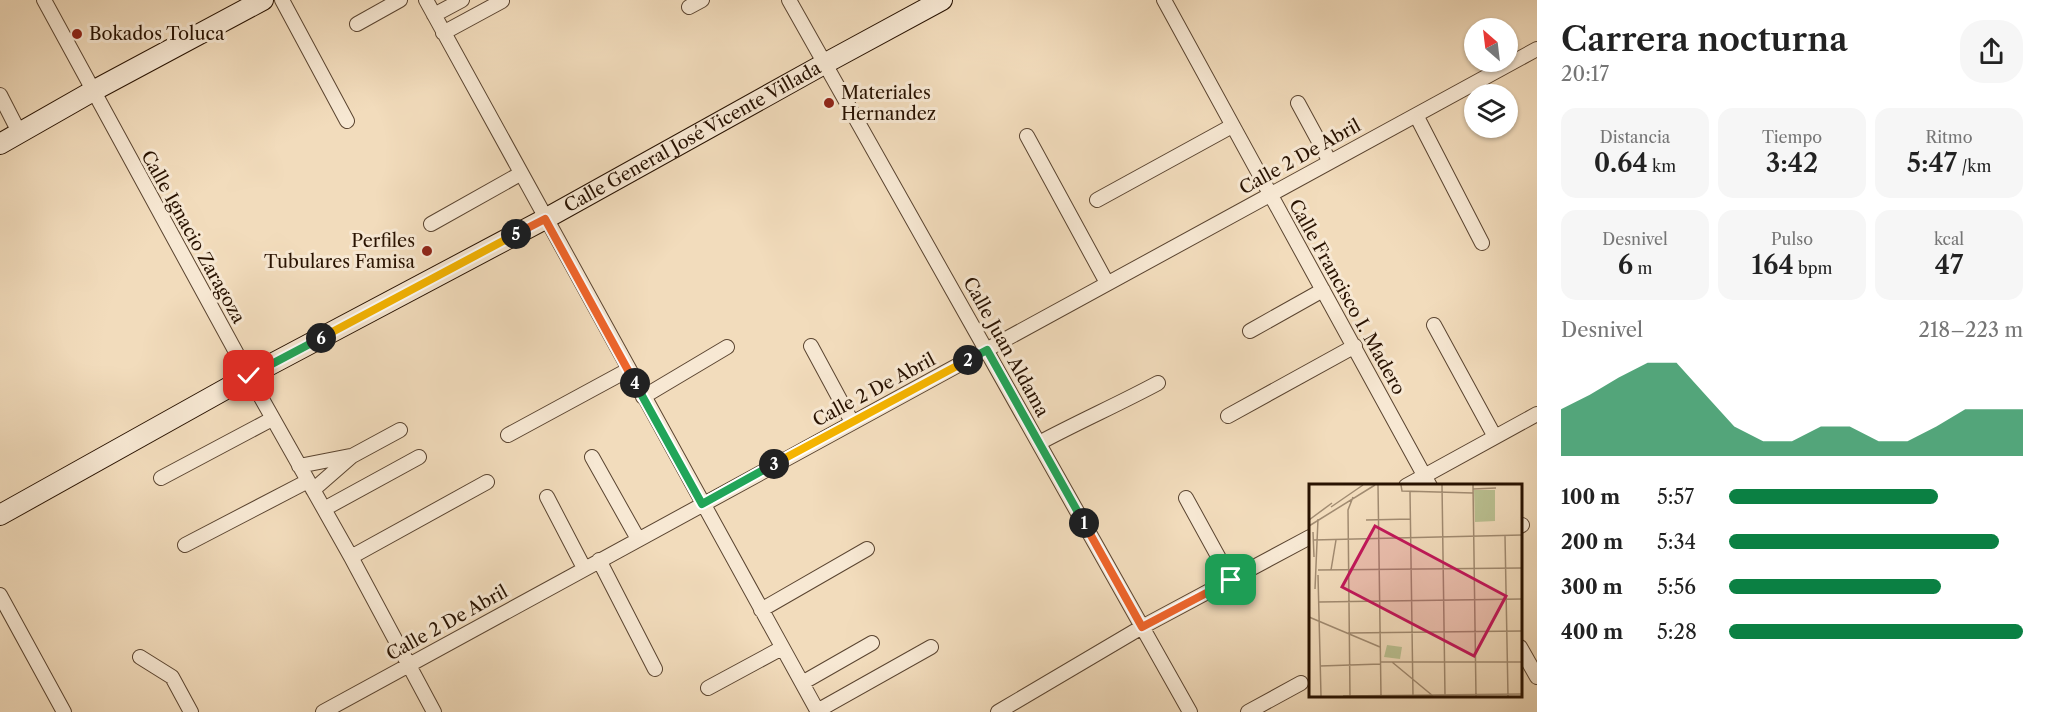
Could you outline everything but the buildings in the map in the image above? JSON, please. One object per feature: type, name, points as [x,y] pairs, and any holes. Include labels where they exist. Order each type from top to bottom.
[{"type":"main road","points":[[0,144],[93,91],[263,0]]},
{"type":"main road","name":"Calle General José Vicente Villada","points":[[0,515],[249,376],[545,219],[942,0]]},
{"type":"street","name":"Calle Ignacio Zaragoza","points":[[44,0],[434,712]]},
{"type":"street","points":[[282,0],[347,121]]},
{"type":"street","points":[[357,24],[400,0]]},
{"type":"street","points":[[426,0],[643,398],[818,712],[932,647]]},
{"type":"street","points":[[434,15],[462,0]]},
{"type":"street","points":[[689,7],[702,0]]},
{"type":"street","name":"Calle Juan Aldama","points":[[789,0],[1190,712]]},
{"type":"street","name":"Calle Francisco I. Madero","points":[[1164,0],[1428,480]]},
{"type":"street","points":[[443,33],[502,1]]},
{"type":"street","name":"Calle 2 De Abril","points":[[323,712],[1537,50]]},
{"type":"street","points":[[0,95],[20,134]]},
{"type":"street","points":[[1298,103],[1330,162]]},
{"type":"street","points":[[1416,115],[1482,243]]},
{"type":"street","points":[[1097,200],[1232,126]]},
{"type":"street","points":[[1027,136],[1107,283]]},
{"type":"street","points":[[431,224],[520,174]]},
{"type":"street","points":[[1250,331],[1323,290]]},
{"type":"street","points":[[1434,325],[1495,437]]},
{"type":"street","points":[[811,346],[852,422]]},
{"type":"street","points":[[1228,416],[1355,346]]},
{"type":"street","points":[[643,398],[727,347]]},
{"type":"street","points":[[508,435],[628,370]]},
{"type":"street","points":[[1039,443],[1158,383]]},
{"type":"street","points":[[1413,484],[1428,480],[1495,437],[1537,414]]},
{"type":"street","points":[[161,478],[272,419]]},
{"type":"street","points":[[185,545],[310,486],[352,456],[400,429]]},
{"type":"street","points":[[299,466],[352,456]]},
{"type":"street","points":[[324,509],[419,457]]},
{"type":"street","points":[[592,457],[638,539]]},
{"type":"street","points":[[351,557],[487,482]]},
{"type":"street","points":[[547,497],[584,568]]},
{"type":"street","points":[[1186,498],[1231,580]]},
{"type":"street","points":[[998,712],[1142,627],[1309,538]]},
{"type":"street","points":[[761,610],[867,549]]},
{"type":"street","points":[[599,560],[655,669]]},
{"type":"street","points":[[0,595],[64,712]]},
{"type":"street","points":[[802,683],[872,643]]},
{"type":"street","points":[[708,688],[782,648]]},
{"type":"street","points":[[1522,649],[1537,676]]},
{"type":"street","points":[[140,657],[172,677],[191,712]]},
{"type":"street","points":[[1248,712],[1301,683]]},
{"type":"place","name":"Bokados Toluca","points":[[77,34]]},
{"type":"place","name":"Materiales Hernandez","points":[[829,103]]},
{"type":"place","name":"Perfiles Tubulares Famisa","points":[[427,251]]},
{"type":"route","points":[[249,376],[545,219],[702,504],[987,350],[1142,627],[1231,580]]}]
